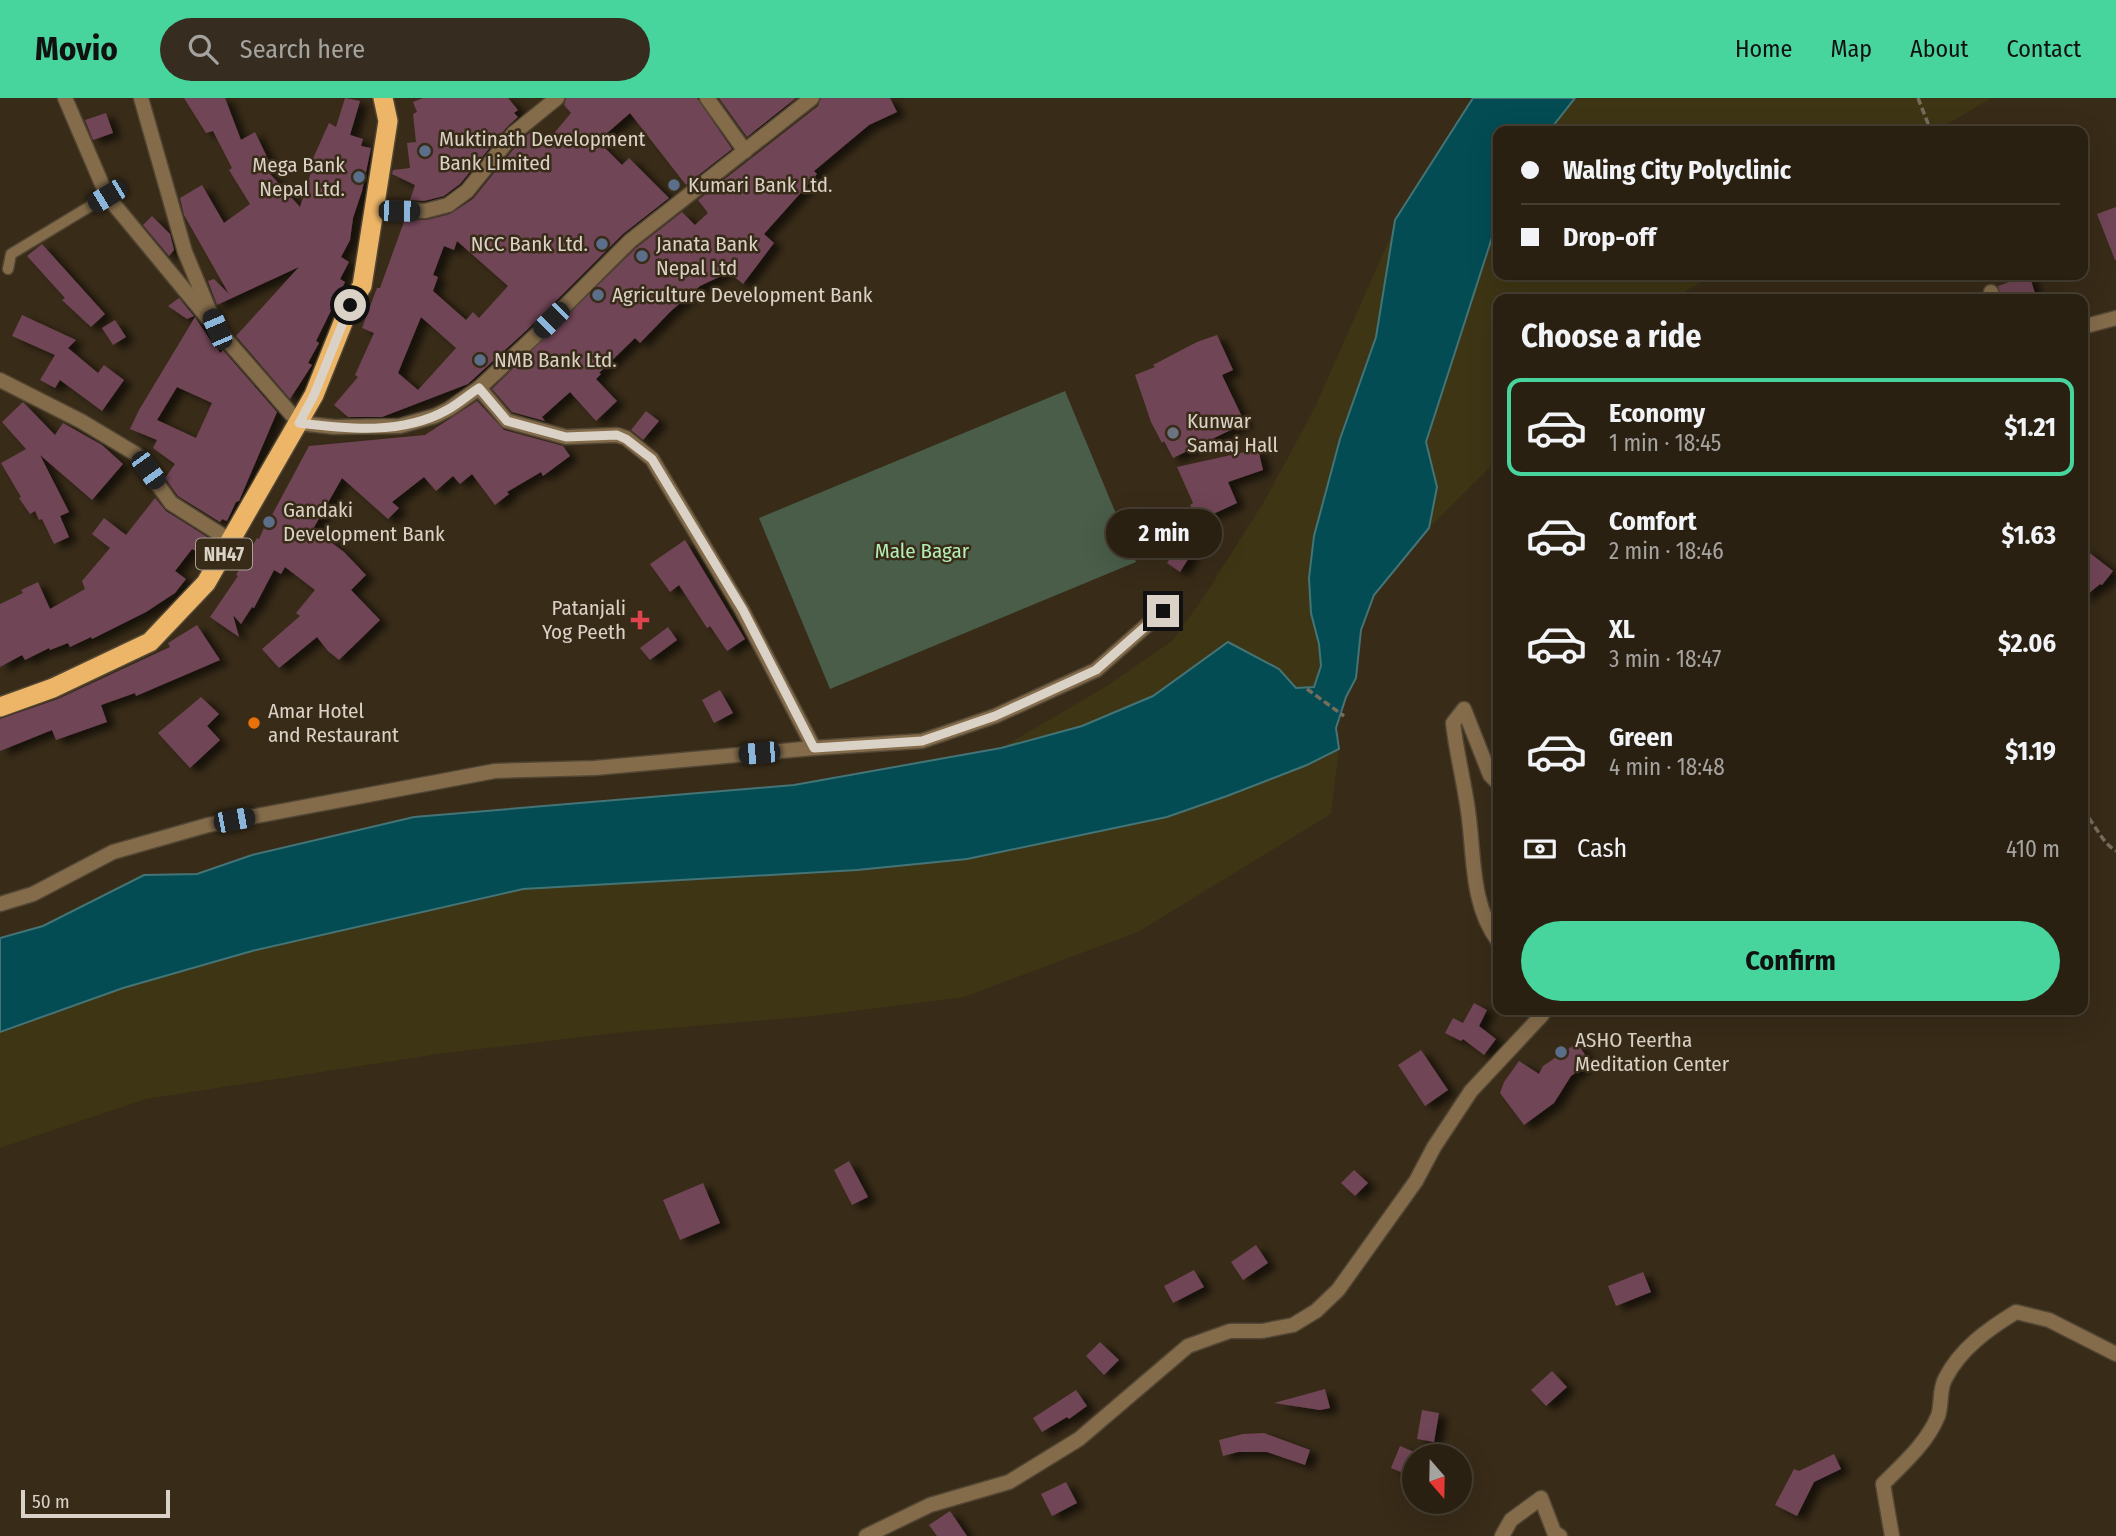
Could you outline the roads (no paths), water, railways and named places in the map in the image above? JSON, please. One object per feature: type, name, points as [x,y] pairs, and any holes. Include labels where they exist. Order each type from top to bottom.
[{"type":"highway","name":"NH47","points":[[0,707],[52,688],[150,642],[206,583],[314,395],[350,305],[362,286],[388,121],[383,98]]},
{"type":"street","points":[[65,98],[107,196],[299,423],[334,427],[400,426],[449,409],[479,388],[630,241],[812,98]]},
{"type":"street","points":[[141,98],[185,252],[217,329]]},
{"type":"street","points":[[375,208],[425,211],[448,205],[467,191],[514,133],[558,98]]},
{"type":"street","points":[[707,98],[745,151]]},
{"type":"street","points":[[2088,325],[2116,318]]},
{"type":"street","points":[[0,380],[81,421],[136,454],[171,503],[231,541]]},
{"type":"street","points":[[479,388],[507,421],[566,437],[617,435],[652,459],[743,610],[814,748]]},
{"type":"street","points":[[0,904],[33,894],[113,852],[208,825],[495,771],[595,768],[922,741],[995,716],[1096,670],[1163,611]]},
{"type":"street","points":[[1493,778],[1464,709],[1453,723],[1458,763],[1467,802],[1478,901],[1493,931]]},
{"type":"street","points":[[866,1536],[930,1505],[1009,1482],[1079,1439],[1188,1346],[1230,1331],[1262,1331],[1293,1325],[1316,1311],[1338,1290],[1416,1181],[1434,1146],[1471,1091],[1542,1015]]},
{"type":"street","points":[[1892,1536],[1883,1484],[1916,1450],[1938,1416],[1944,1380],[1965,1351],[1985,1331],[2016,1312],[2049,1320],[2116,1354]]},
{"type":"street","points":[[1502,1536],[1511,1520],[1541,1498],[1554,1532],[1560,1536]]},
{"type":"lane","points":[[8,269],[11,254],[107,196]]},
{"type":"water","points":[[1473,98],[1575,98],[1553,126],[1493,126],[1493,234],[1426,442],[1437,487],[1429,528],[1374,595],[1361,630],[1356,678],[1346,697],[1336,728],[1339,749],[1307,765],[1167,817],[967,859],[857,870],[523,889],[252,951],[123,988],[0,1032],[0,938],[43,926],[144,875],[197,874],[252,855],[414,817],[794,785],[1001,748],[1082,726],[1153,696],[1228,642],[1279,669],[1296,688],[1314,687],[1321,666],[1319,644],[1311,613],[1309,578],[1314,536],[1340,439],[1376,337],[1395,220]]},
{"type":"place","name":"Muktinath Development Bank Limited","points":[[425,151]]},
{"type":"place","name":"Mega Bank Nepal Ltd.","points":[[359,177]]},
{"type":"place","name":"Kumari Bank Ltd.","points":[[674,185]]},
{"type":"place","name":"NCC Bank Ltd.","points":[[602,244]]},
{"type":"place","name":"Janata Bank Nepal Ltd","points":[[642,256]]},
{"type":"place","name":"Agriculture Development Bank","points":[[598,295]]},
{"type":"place","name":"NMB Bank Ltd.","points":[[480,360]]},
{"type":"place","name":"Kunwar Samaj Hall","points":[[1173,433]]},
{"type":"place","name":"Gandaki Development Bank","points":[[269,522]]},
{"type":"place","name":"Patanjali Yog Peeth","points":[[640,620]]},
{"type":"place","name":"Amar Hotel and Restaurant","points":[[254,723]]},
{"type":"place","name":"ASHO Teertha Meditation Center","points":[[1561,1052]]},
{"type":"park label","name":"Male Bagar","points":[[922,551]]}]
